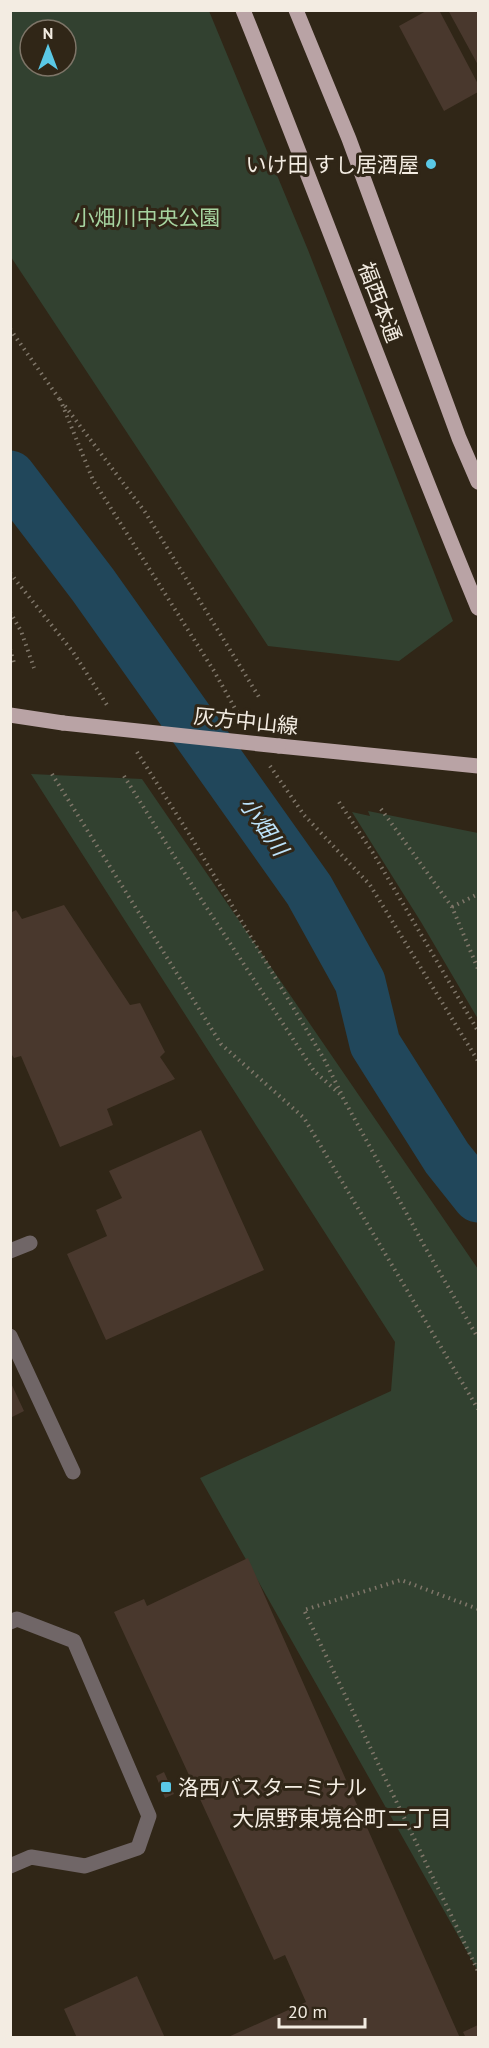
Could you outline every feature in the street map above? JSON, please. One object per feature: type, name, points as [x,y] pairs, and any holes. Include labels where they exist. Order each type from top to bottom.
[{"type":"main road","name":"福西本通","points":[[243,10],[302,157],[424,479],[478,608]]},
{"type":"main road","name":"福西本通","points":[[296,10],[349,139],[459,438],[478,482]]},
{"type":"main road","name":"灰方中山線","points":[[10,715],[63,723],[478,765]]},
{"type":"street","points":[[10,1251],[30,1243]]},
{"type":"street","points":[[10,1336],[73,1472]]},
{"type":"street","points":[[10,1622],[17,1619],[74,1641],[149,1816],[138,1848],[85,1866],[31,1857],[10,1866]]},
{"type":"path","points":[[10,329],[145,512],[258,697]]},
{"type":"path","points":[[10,573],[73,652],[110,710]]},
{"type":"path","points":[[10,612],[21,631],[34,668]]},
{"type":"path","points":[[10,649],[14,663]]},
{"type":"path","points":[[135,749],[197,847],[324,1059],[426,1249],[478,1338]]},
{"type":"path","points":[[52,774],[221,1044],[304,1118],[478,1408]]},
{"type":"path","points":[[123,776],[314,1071],[342,1096]]},
{"type":"path","points":[[339,802],[373,853],[478,1030]]},
{"type":"path","points":[[381,809],[452,907],[478,969]]},
{"type":"path","points":[[452,907],[478,894]]},
{"type":"path","points":[[478,1609],[401,1580],[304,1610],[478,1971]]},
{"type":"green space","name":"小畑川中央公園","points":[[10,11],[209,11],[308,250],[453,621],[399,661],[268,646],[11,257]]},
{"type":"green space","points":[[31,774],[142,779],[478,1269],[478,1971],[200,1478],[391,1391],[395,1342]]},
{"type":"green space","points":[[368,811],[478,833],[478,1019],[352,812],[370,816]]},
{"type":"building","points":[[428,10],[439,10],[478,84],[478,92],[444,111],[399,26]]},
{"type":"building","points":[[448,10],[478,10],[478,65]]},
{"type":"building","points":[[64,905],[130,1005],[140,1003],[165,1052],[160,1057],[175,1079],[107,1109],[113,1125],[60,1147],[21,1056],[14,1058],[10,1052],[10,913],[16,910],[22,919]]},
{"type":"building","points":[[201,1130],[264,1270],[106,1340],[67,1254],[107,1236],[96,1210],[122,1198],[109,1171]]},
{"type":"building","points":[[10,1381],[24,1411],[10,1418]]},
{"type":"building","points":[[248,1558],[460,2038],[226,2038],[306,2002],[285,1955],[274,1960],[114,1612],[144,1599],[147,1606]]},
{"type":"building","points":[[164,1772],[174,1794],[165,1798],[156,1776]]},
{"type":"building","points":[[137,1976],[165,2038],[77,2038],[64,2009]]},
{"type":"building","points":[[478,2025],[478,2038],[466,2038],[463,2032]]},
{"type":"waterway","name":"小畑川","points":[[10,476],[93,585],[309,890],[360,982],[375,1044],[447,1158],[478,1197]]},
{"type":"place","name":"いけ田 すし居酒屋","points":[[431,164]]},
{"type":"place","name":"洛西バスターミナル","points":[[166,1787]]},
{"type":"district","name":"大原野東境谷町二丁目","points":[[342,1818]]}]
